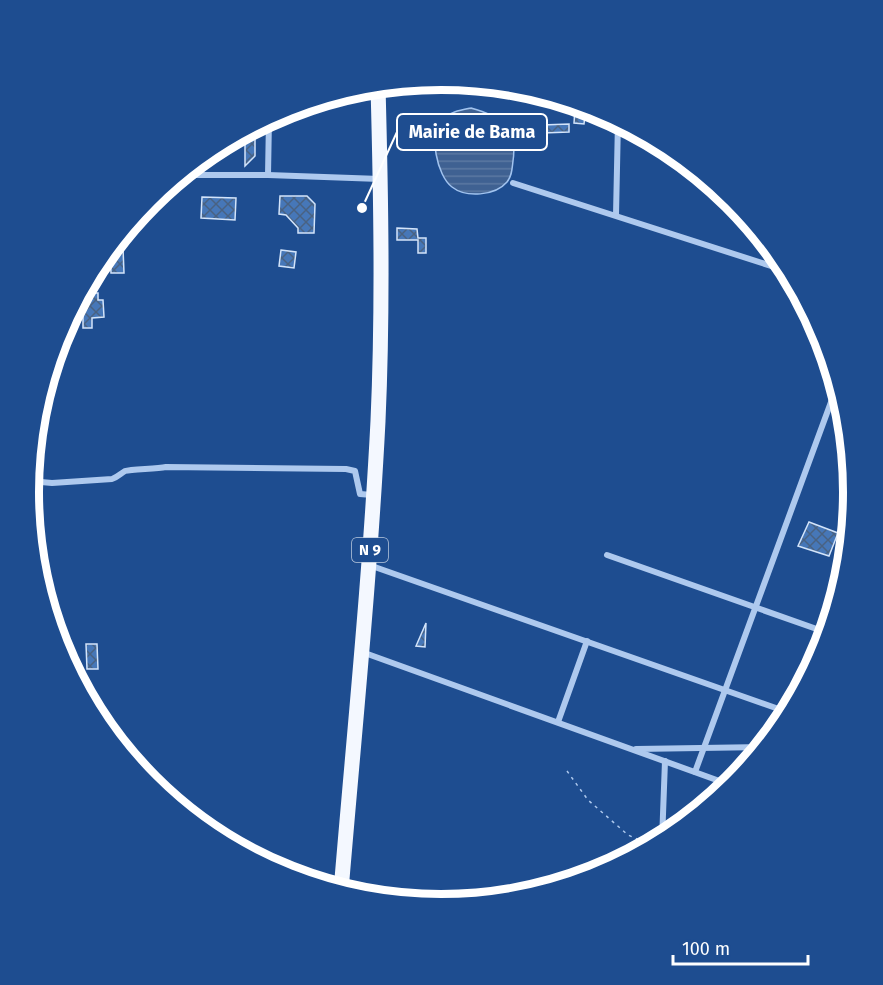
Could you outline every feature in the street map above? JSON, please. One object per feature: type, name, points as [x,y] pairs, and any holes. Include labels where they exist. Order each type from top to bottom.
[{"type":"main road","name":"N 9","points":[[342,882],[374,495],[381,303],[378,95]]},
{"type":"street","points":[[268,175],[269,129]]},
{"type":"street","points":[[616,215],[618,131]]},
{"type":"street","points":[[194,175],[380,179]]},
{"type":"street","points":[[513,183],[775,267]]},
{"type":"street","points":[[695,772],[832,398]]},
{"type":"street","points":[[39,482],[112,479],[126,470],[152,470],[166,467],[346,469],[355,471],[360,494],[374,495]]},
{"type":"street","points":[[607,555],[820,630]]},
{"type":"street","points":[[369,565],[780,709]]},
{"type":"street","points":[[558,722],[587,641]]},
{"type":"street","points":[[362,652],[721,782]]},
{"type":"street","points":[[632,749],[753,747]]},
{"type":"street","points":[[662,829],[665,761]]},
{"type":"path","points":[[567,771],[588,800],[628,835],[642,841]]},
{"type":"water","points":[[471,108],[490,115],[505,125],[513,140],[514,150],[510,177],[502,187],[488,193],[465,193],[452,187],[442,174],[436,154],[436,134],[442,120],[452,113]]},
{"type":"building","points":[[575,112],[585,117],[584,124],[574,123]]},
{"type":"building","points":[[569,124],[569,132],[543,133],[542,125]]},
{"type":"building","points":[[255,136],[255,156],[245,166],[245,141]]},
{"type":"building","points":[[280,196],[307,196],[315,204],[314,233],[298,233],[298,228],[286,215],[279,214]]},
{"type":"building","points":[[202,197],[236,198],[235,220],[201,218]]},
{"type":"building","points":[[397,228],[417,229],[418,238],[426,238],[426,253],[418,253],[418,240],[397,240]]},
{"type":"building","points":[[123,248],[124,273],[111,273],[111,264]]},
{"type":"building","points":[[281,250],[296,252],[294,268],[279,266]]},
{"type":"building","points":[[92,293],[98,293],[98,300],[103,300],[104,317],[92,318],[92,328],[83,328],[83,310]]},
{"type":"building","points":[[809,522],[838,533],[829,556],[798,546]]},
{"type":"building","points":[[426,623],[425,647],[416,646]]},
{"type":"building","points":[[86,644],[97,644],[98,669],[87,669]]},
{"type":"place","name":"Mairie de Bama","points":[[362,208]]}]
